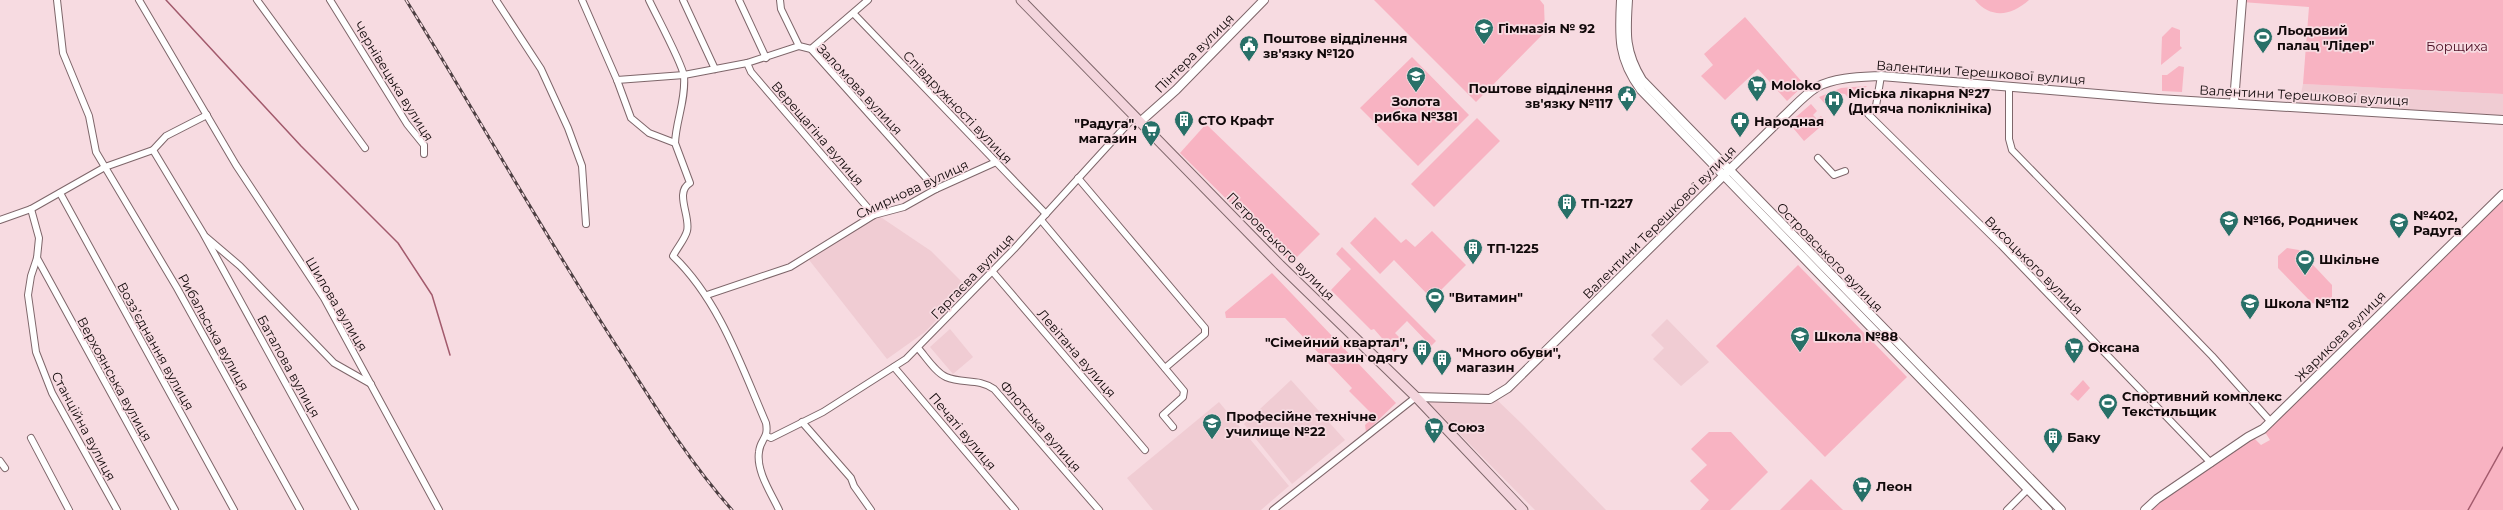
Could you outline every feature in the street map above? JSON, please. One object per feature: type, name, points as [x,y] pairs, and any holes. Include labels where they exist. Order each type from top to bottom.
[{"type":"main road","name":"Петровського вулиця","points":[[1021,0],[1280,265],[1416,398],[1523,510]]},
{"type":"street","name":"Рибальська вулиця","points":[[57,0],[63,53],[89,116],[96,152],[177,288],[300,510]]},
{"type":"street","name":"Шилова вулиця","points":[[139,0],[236,165],[324,298],[439,510]]},
{"type":"street","points":[[257,0],[365,148]]},
{"type":"street","name":"Чернівецька вулиця","points":[[330,0],[407,124],[424,145],[424,154]]},
{"type":"street","points":[[496,0],[541,70],[568,128],[582,166],[586,224]]},
{"type":"street","points":[[582,0],[617,80],[631,118],[649,133],[675,143]]},
{"type":"street","points":[[649,0],[684,75],[683,104],[676,125],[675,143],[690,183],[685,188],[683,196],[688,230],[673,256],[692,274],[707,295],[758,402],[766,423],[767,436],[759,450],[758,463],[779,510]]},
{"type":"street","points":[[683,0],[715,69]]},
{"type":"street","points":[[739,0],[766,58]]},
{"type":"street","name":"Заломова вулиця","points":[[780,0],[782,9],[799,46],[811,49],[936,189]]},
{"type":"street","points":[[811,49],[854,14],[868,0]]},
{"type":"street","name":"Пінтера вулиця","points":[[1138,119],[1176,90],[1264,0]]},
{"type":"street","name":"Островського вулиця","points":[[1622,0],[1620,48],[1632,77],[1641,90],[1726,173],[2061,510]]},
{"type":"street","name":"Островського вулиця","points":[[1628,0],[1626,43],[1635,69],[1656,96],[1726,173],[2048,510]]},
{"type":"street","points":[[2234,102],[2242,0]]},
{"type":"street","name":"Співдружності вулиця","points":[[854,14],[1046,214]]},
{"type":"street","points":[[617,80],[684,75],[747,64],[799,46]]},
{"type":"street","name":"Верещагіна вулиця","points":[[747,64],[751,72],[874,215]]},
{"type":"street","name":"Валентини Терешкової вулиця","points":[[1416,398],[1495,398],[1508,388],[1726,173],[1817,87],[1841,80],[1881,76],[2009,87],[2503,120]]},
{"type":"street","name":"Висоцького вулиця","points":[[1881,76],[1876,106],[1868,114],[2000,245],[2211,463]]},
{"type":"street","points":[[2009,87],[2009,139],[2012,150],[2212,356],[2271,422]]},
{"type":"street","points":[[0,220],[31,210],[104,167],[153,150],[172,132],[207,115]]},
{"type":"street","name":"Гаргаєва вулиця","points":[[767,436],[771,438],[781,434],[823,412],[894,367],[918,348],[1041,220],[1078,178],[1138,119]]},
{"type":"street","name":"Баталова вулиця","points":[[153,150],[203,233],[355,510]]},
{"type":"street","points":[[1818,158],[1834,175],[1845,171]]},
{"type":"street","name":"Смирнова вулиця","points":[[707,295],[790,267],[874,215],[904,207],[936,189],[996,162]]},
{"type":"street","points":[[1078,178],[1205,328],[1205,334],[1165,368]]},
{"type":"street","name":"Возз’єднання вулиця","points":[[60,193],[234,510]]},
{"type":"street","name":"Жарикова вулиця","points":[[2145,510],[2157,499],[2271,422],[2503,194]]},
{"type":"street","name":"Станційна вулиця","points":[[31,210],[39,238],[37,258],[30,276],[28,296],[36,352],[52,393],[117,510]]},
{"type":"street","points":[[1041,220],[1165,368],[1184,394],[1164,415],[1172,427]]},
{"type":"street","name":"Баталова вулиця","points":[[203,233],[240,266],[334,363],[371,384]]},
{"type":"street","name":"Верхоянська вулиця","points":[[37,258],[175,510]]},
{"type":"street","name":"Левітана вулиця","points":[[992,271],[1145,450]]},
{"type":"street","name":"Флотська вулиця","points":[[918,348],[941,374],[947,378],[980,382],[994,388],[1099,510]]},
{"type":"street","name":"Печаті вулиця","points":[[894,367],[1015,510]]},
{"type":"street","points":[[1273,510],[1416,398]]},
{"type":"street","points":[[802,422],[851,478],[854,486],[871,510]]},
{"type":"street","points":[[31,438],[69,510]]},
{"type":"street","points":[[0,461],[5,468]]},
{"type":"street","points":[[2007,510],[2028,489]]},
{"type":"shaded area","points":[[2303,84],[2503,94],[2503,120],[2298,108]]},
{"type":"shaded area","points":[[879,216],[931,251],[967,287],[925,332],[887,359],[806,256]]},
{"type":"shaded area","points":[[1667,319],[1709,362],[1681,386],[1653,359],[1664,348],[1651,335]]},
{"type":"shaded area","points":[[950,329],[973,357],[953,374],[930,347]]},
{"type":"shaded area","points":[[1291,380],[1345,440],[1292,484],[1244,424]]},
{"type":"shaded area","points":[[1495,398],[1606,510],[1535,510],[1425,399]]},
{"type":"shaded area","name":"Професійне технічне училище №22","points":[[1219,402],[1289,486],[1261,510],[1153,510],[1127,478]]},
{"type":"green space","points":[[1374,0],[1540,0],[1544,5],[1545,32],[1476,102]]},
{"type":"green space","points":[[1975,0],[2029,0],[2008,12],[1994,13],[1981,6]]},
{"type":"green space","name":"Борщиха","points":[[2242,0],[2503,0],[2503,94],[2303,84],[2309,7],[2242,2]]},
{"type":"green space","points":[[1745,17],[1803,83],[1803,86],[1787,101],[1758,69],[1725,100],[1701,76],[1713,65],[1704,54]]},
{"type":"green space","points":[[2172,27],[2180,30],[2180,46],[2182,48],[2161,65],[2162,37]]},
{"type":"green space","points":[[1412,57],[1469,115],[1418,166],[1360,108]]},
{"type":"green space","points":[[2179,66],[2184,67],[2182,92],[2162,91],[2162,75],[2167,75]]},
{"type":"green space","points":[[1867,86],[1850,100],[1845,94],[1839,93],[1825,104],[1819,97],[1841,88]]},
{"type":"green space","points":[[1811,104],[1817,111],[1813,115],[1817,119],[1821,116],[1826,122],[1804,141],[1789,123]]},
{"type":"green space","points":[[1477,118],[1500,141],[1434,207],[1411,184]]},
{"type":"green space","points":[[1206,124],[1320,234],[1291,263],[1180,153]]},
{"type":"green space","points":[[2503,194],[2503,510],[2145,510],[2251,435],[2261,445],[2270,440],[2263,429]]},
{"type":"green space","points":[[1375,217],[1401,243],[1406,239],[1415,247],[1432,231],[1466,265],[1432,299],[1394,260],[1380,274],[1350,243]]},
{"type":"green space","points":[[1342,247],[1436,341],[1431,346],[1407,321],[1395,333],[1404,342],[1394,352],[1374,329],[1371,330],[1331,290],[1351,269],[1336,254]]},
{"type":"green space","name":"Шкільне","points":[[2287,248],[2299,250],[2332,285],[2332,298],[2321,305],[2312,303],[2278,268],[2278,256]]},
{"type":"green space","points":[[1798,265],[1907,377],[1825,457],[1716,346]]},
{"type":"green space","points":[[1272,273],[1396,403],[1366,432],[1365,425],[1374,416],[1349,391],[1352,388],[1285,318],[1226,318],[1225,312]]},
{"type":"green space","points":[[2083,380],[2090,388],[2078,401],[2070,394]]},
{"type":"green space","points":[[1709,432],[1731,432],[1768,472],[1730,510],[1700,510],[1709,500],[1690,481],[1707,465],[1691,449]]},
{"type":"green space","points":[[1811,479],[1843,510],[1780,510]]},
{"type":"waterway","points":[[166,0],[301,146],[398,243],[432,295],[450,355]]},
{"type":"waterway","points":[[2468,510],[2503,447]]},
{"type":"railway","points":[[406,0],[541,225],[650,398],[703,474],[732,510]]},
{"type":"place","name":"Гімназія № 92","points":[[1484,45]]},
{"type":"place","name":"Льодовий палац \"Лідер\"","points":[[2263,54]]},
{"type":"place","name":"Поштове відділення зв'язку №120","points":[[1249,62]]},
{"type":"place","name":"Золота рибка №381","points":[[1416,93]]},
{"type":"place","name":"Moloko","points":[[1757,102]]},
{"type":"place","name":"Поштове відділення зв'язку №117","points":[[1627,112]]},
{"type":"place","name":"Міська лікарня №27 (Дитяча поліклініка)","points":[[1834,117]]},
{"type":"place","name":"СТО Крафт","points":[[1184,137]]},
{"type":"place","name":"Народная","points":[[1740,138]]},
{"type":"place","name":"\"Радуга\", магазин","points":[[1151,147]]},
{"type":"place","name":"ТП-1227","points":[[1567,220]]},
{"type":"place","name":"№166, Родничек","points":[[2229,237]]},
{"type":"place","name":"№402, Радуга","points":[[2399,239]]},
{"type":"place","name":"ТП-1225","points":[[1473,265]]},
{"type":"place","name":"Шкільне","points":[[2305,276]]},
{"type":"place","name":"\"Витамин\"","points":[[1435,314]]},
{"type":"place","name":"Школа №112","points":[[2250,320]]},
{"type":"place","name":"Школа №88","points":[[1800,353]]},
{"type":"place","name":"Оксана","points":[[2074,364]]},
{"type":"place","name":"\"Сімейний квартал\", магазин одягу","points":[[1422,366]]},
{"type":"place","name":"\"Много обуви\", магазин","points":[[1442,376]]},
{"type":"place","name":"Спортивний комплекс Текстильщик","points":[[2108,420]]},
{"type":"place","name":"Професійне технічне училище №22","points":[[1212,440]]},
{"type":"place","name":"Союз","points":[[1434,444]]},
{"type":"place","name":"Баку","points":[[2053,454]]},
{"type":"place","name":"Леон","points":[[1862,503]]}]
